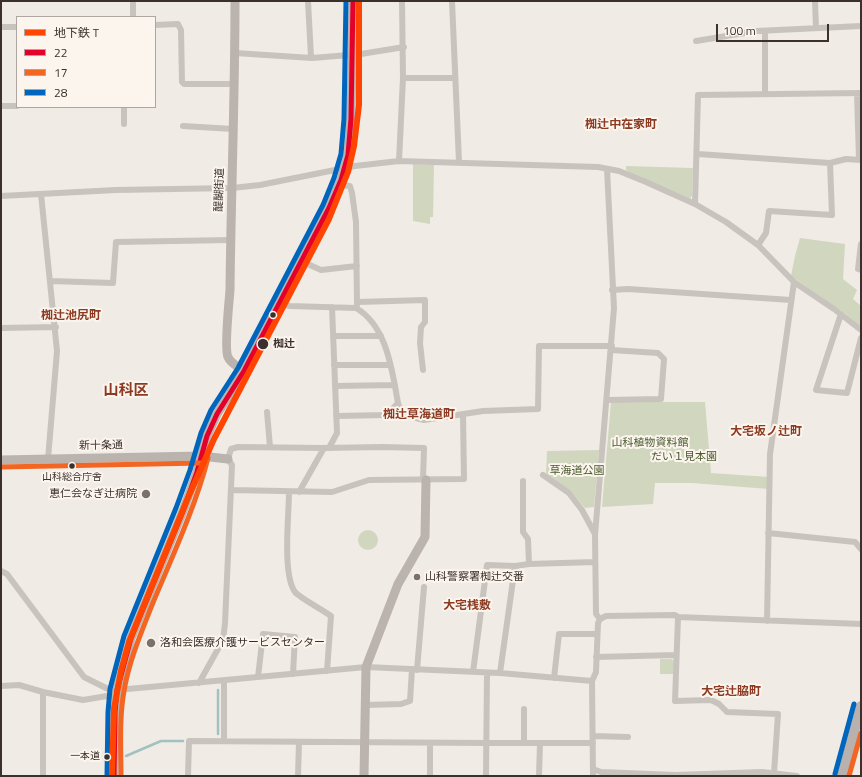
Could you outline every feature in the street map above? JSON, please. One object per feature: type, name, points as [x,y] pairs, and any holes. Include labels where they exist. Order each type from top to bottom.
[{"type":"main road","points":[[842,776],[861,706]]},
{"type":"street","points":[[133,1],[133,16]]},
{"type":"street","name":"醍醐街道","points":[[235,1],[232,188],[227,350],[228,357],[232,362],[244,371]]},
{"type":"street","points":[[308,1],[311,58]]},
{"type":"street","points":[[114,776],[115,712],[117,690],[131,638],[183,511],[197,472],[207,436],[217,414],[244,371],[329,208],[345,168],[348,155],[351,119],[353,1]]},
{"type":"street","points":[[399,160],[404,47],[402,1]]},
{"type":"street","points":[[452,1],[454,78],[459,162]]},
{"type":"street","points":[[815,1],[816,28]]},
{"type":"street","points":[[156,25],[178,24],[181,30],[182,82],[184,84],[234,84]]},
{"type":"street","points":[[696,41],[765,30],[861,26]]},
{"type":"street","points":[[1,27],[16,27]]},
{"type":"street","points":[[765,30],[765,94]]},
{"type":"street","points":[[235,53],[311,58],[353,55],[404,47]]},
{"type":"street","points":[[403,78],[454,78]]},
{"type":"street","points":[[695,204],[698,154],[698,95],[859,93],[860,160],[846,159],[830,163],[698,154]]},
{"type":"street","points":[[1,106],[16,106]]},
{"type":"street","points":[[124,108],[124,124]]},
{"type":"street","points":[[183,126],[233,128]]},
{"type":"street","points":[[1,196],[116,190],[232,188],[260,185],[355,166],[399,160],[598,167],[619,171],[695,204],[726,222],[758,245],[794,282],[841,314],[861,330]]},
{"type":"street","points":[[758,245],[766,233],[769,211],[832,215],[830,163]]},
{"type":"street","points":[[600,618],[596,614],[595,535],[612,348],[614,308],[612,290],[608,169]]},
{"type":"street","points":[[339,186],[350,186],[352,193],[356,222],[357,305],[378,329],[381,336],[385,346],[401,411],[412,417],[424,420],[483,411],[538,409],[539,346],[612,348],[658,353],[664,359],[661,399],[607,400]]},
{"type":"street","points":[[41,194],[56,327],[57,351],[48,459]]},
{"type":"street","points":[[51,281],[113,283],[116,242],[230,240]]},
{"type":"street","points":[[861,244],[858,269],[861,270]]},
{"type":"street","points":[[301,261],[321,270],[357,266]]},
{"type":"street","points":[[767,621],[770,454],[794,282]]},
{"type":"street","points":[[612,290],[628,288],[791,300]]},
{"type":"street","points":[[279,304],[290,306],[332,307],[425,300],[425,322],[421,327],[420,343],[423,370]]},
{"type":"street","points":[[299,492],[336,433],[332,307]]},
{"type":"street","points":[[841,314],[816,390],[847,393],[861,338]]},
{"type":"street","points":[[1,328],[56,327]]},
{"type":"street","points":[[333,336],[381,336]]},
{"type":"street","points":[[334,365],[390,365]]},
{"type":"street","points":[[334,386],[395,385]]},
{"type":"street","points":[[336,416],[387,415],[398,403]]},
{"type":"street","points":[[267,412],[270,447]]},
{"type":"street","points":[[231,490],[332,492],[369,480],[464,479],[463,414]]},
{"type":"street","points":[[199,683],[223,640],[232,465],[228,459],[231,449],[238,446],[424,448],[425,537],[398,584],[366,668],[364,776]]},
{"type":"street","name":"新十条通","points":[[1,460],[201,456],[228,459]]},
{"type":"street","points":[[543,475],[569,493],[582,510],[595,535]]},
{"type":"street","points":[[523,481],[523,532],[528,539],[529,564]]},
{"type":"street","points":[[289,492],[287,564],[291,584],[296,593],[331,616],[327,671]]},
{"type":"street","points":[[768,533],[855,542],[861,549]]},
{"type":"street","points":[[473,672],[487,565],[515,566],[529,564],[595,562]]},
{"type":"street","points":[[500,673],[515,566]]},
{"type":"street","points":[[1,571],[7,574],[84,677],[108,689],[117,690],[366,668],[500,673],[592,681]]},
{"type":"street","points":[[365,705],[401,704],[410,701],[424,586]]},
{"type":"street","points":[[600,618],[606,616],[675,615],[678,617],[861,624]]},
{"type":"street","points":[[678,617],[675,701],[711,700],[719,704],[726,712],[778,714],[774,773]]},
{"type":"street","points":[[600,618],[597,634],[596,672],[592,681],[593,773],[601,772],[675,776],[774,773],[797,776]]},
{"type":"street","points":[[258,678],[263,634],[295,637],[293,674]]},
{"type":"street","points":[[554,678],[559,634],[597,634]]},
{"type":"street","points":[[596,657],[676,655]]},
{"type":"street","points":[[486,776],[487,673]]},
{"type":"street","points":[[224,681],[224,741]]},
{"type":"street","points":[[1,686],[19,685],[43,692],[83,700],[113,695],[117,690]]},
{"type":"street","points":[[43,692],[43,776]]},
{"type":"street","points":[[524,709],[524,743]]},
{"type":"street","points":[[593,736],[628,737]]},
{"type":"street","points":[[188,776],[189,741],[593,743]]},
{"type":"street","points":[[298,776],[299,742]]},
{"type":"street","points":[[430,743],[430,776]]},
{"type":"street","points":[[539,776],[540,743]]},
{"type":"green space","points":[[413,164],[434,165],[433,217],[430,217],[430,224],[413,221]]},
{"type":"green space","points":[[626,166],[693,168],[692,196],[689,198],[630,173],[626,170]]},
{"type":"green space","points":[[800,238],[845,244],[843,279],[857,290],[853,299],[861,306],[861,327],[843,312],[791,276]]},
{"type":"green space","name":"山科植物資料館","points":[[611,402],[705,402],[711,473],[769,477],[769,489],[692,483],[655,483],[653,504],[602,507]]},
{"type":"green space","name":"草海道公園","points":[[599,450],[594,507],[585,508],[571,491],[546,475],[547,451]]},
{"type":"green space","points":[[368,530],[375,533],[378,540],[375,547],[368,550],[361,547],[358,540],[361,533]]},
{"type":"green space","points":[[660,659],[672,659],[674,662],[674,674],[660,674]]},
{"type":"waterway","points":[[218,690],[218,734]]},
{"type":"waterway","points":[[126,756],[161,741],[183,741]]},
{"type":"metro line","name":"T","points":[[112,776],[114,709],[121,671],[129,642],[187,500],[214,439],[329,219],[348,172],[354,146],[359,105],[359,1]]},
{"type":"transit line","name":"28","points":[[107,776],[108,712],[110,689],[124,636],[176,508],[190,470],[201,433],[211,410],[238,368],[323,205],[334,178],[341,154],[344,119],[346,1]]},
{"type":"transit line","name":"22","points":[[114,776],[115,712],[117,690],[131,638],[183,511],[197,472],[207,436],[217,414],[244,371],[329,208],[341,180],[348,155],[351,119],[353,1]]},
{"type":"transit line","name":"17","points":[[121,776],[121,712],[129,669],[152,605],[190,514],[208,458]]},
{"type":"transit line","name":"17","points":[[1,467],[201,463]]},
{"type":"transit line","name":"28","points":[[835,774],[854,704]]},
{"type":"transit line","name":"17","points":[[849,776],[861,733]]},
{"type":"place","name":"椥辻","points":[[263,344]]},
{"type":"place","name":"山科総合庁舎","points":[[72,466]]},
{"type":"place","name":"恵仁会なぎ辻病院","points":[[146,494]]},
{"type":"place","name":"山科警察署椥辻交番","points":[[417,577]]},
{"type":"place","name":"洛和会医療介護サービスセンター","points":[[151,643]]},
{"type":"place","name":"一本道","points":[[107,757]]},
{"type":"district","name":"椥辻中在家町","points":[[621,125]]},
{"type":"district","name":"椥辻池尻町","points":[[71,316]]},
{"type":"district","name":"山科区","points":[[126,391]]},
{"type":"district","name":"椥辻草海道町","points":[[419,415]]},
{"type":"district","name":"大宅坂ノ辻町","points":[[766,432]]},
{"type":"district","name":"大宅桟敷","points":[[467,606]]},
{"type":"district","name":"大宅辻脇町","points":[[731,692]]},
{"type":"park label","name":"だい１見本園","points":[[684,457]]}]
